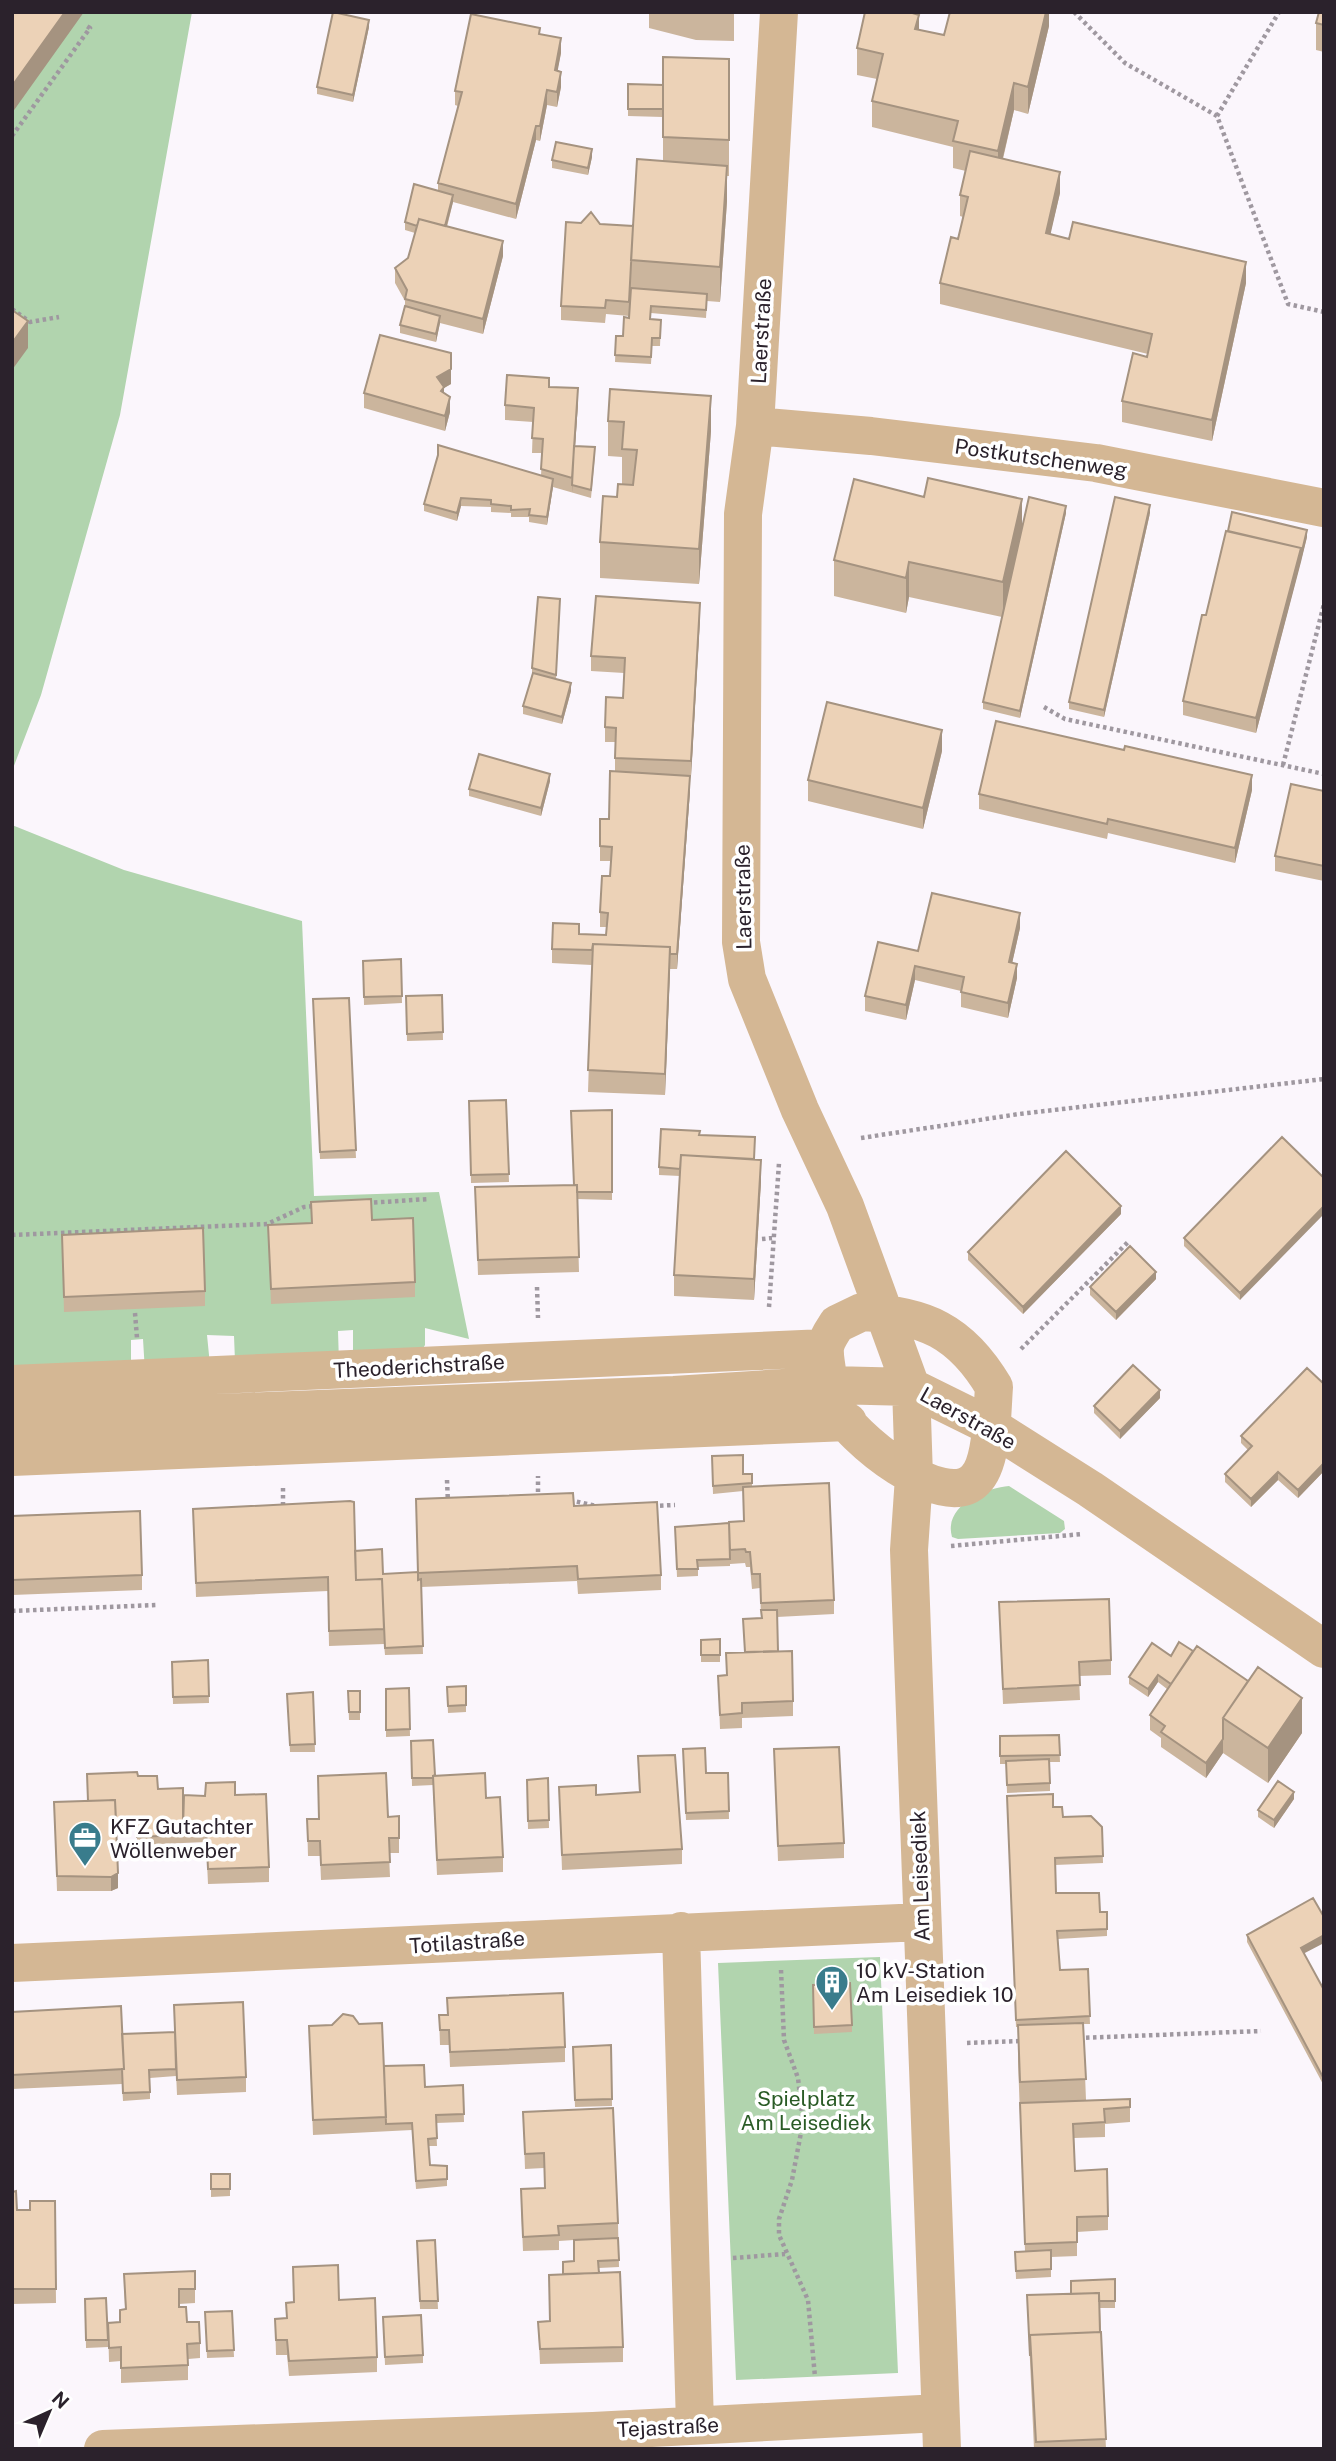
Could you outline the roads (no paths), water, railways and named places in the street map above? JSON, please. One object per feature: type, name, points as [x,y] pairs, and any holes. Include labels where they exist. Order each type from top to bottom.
[{"type":"street","name":"Laerstraße","points":[[779,12],[755,426],[743,514],[741,942],[747,979],[807,1125],[845,1206],[911,1387],[992,1427],[1130,1516],[1324,1649]]},
{"type":"street","name":"Postkutschenweg","points":[[755,426],[870,436],[1096,463],[1324,508]]},
{"type":"street","points":[[886,1314],[862,1312],[837,1324],[825,1348],[835,1406],[848,1422],[869,1444],[914,1477],[931,1485],[953,1487],[971,1484],[977,1479],[992,1427]]},
{"type":"street","name":"Laerstraße","points":[[886,1314],[923,1321],[945,1331],[968,1351],[992,1384],[992,1427]]},
{"type":"street","name":"Theoderichstraße","points":[[12,1384],[825,1348]]},
{"type":"street","name":"Theoderichstraße","points":[[12,1457],[444,1421],[674,1395],[831,1385],[911,1387]]},
{"type":"street","name":"Am Leisediek","points":[[911,1387],[914,1477],[909,1550],[941,2431]]},
{"type":"street","name":"Theoderichstraße","points":[[12,1421],[848,1422]]},
{"type":"street","name":"Totilastraße","points":[[12,1963],[922,1922]]},
{"type":"street","points":[[681,1931],[695,2425]]},
{"type":"street","name":"Tejastraße","points":[[103,2449],[695,2425],[941,2431]]},
{"type":"place","name":"KFZ Gutachter Wöllenweber","points":[[85,1868]]},
{"type":"place","name":"10 kV-Station Am Leisediek 10","points":[[832,2012]]},
{"type":"park label","name":"Spielplatz Am Leisediek","points":[[806,2110]]}]
